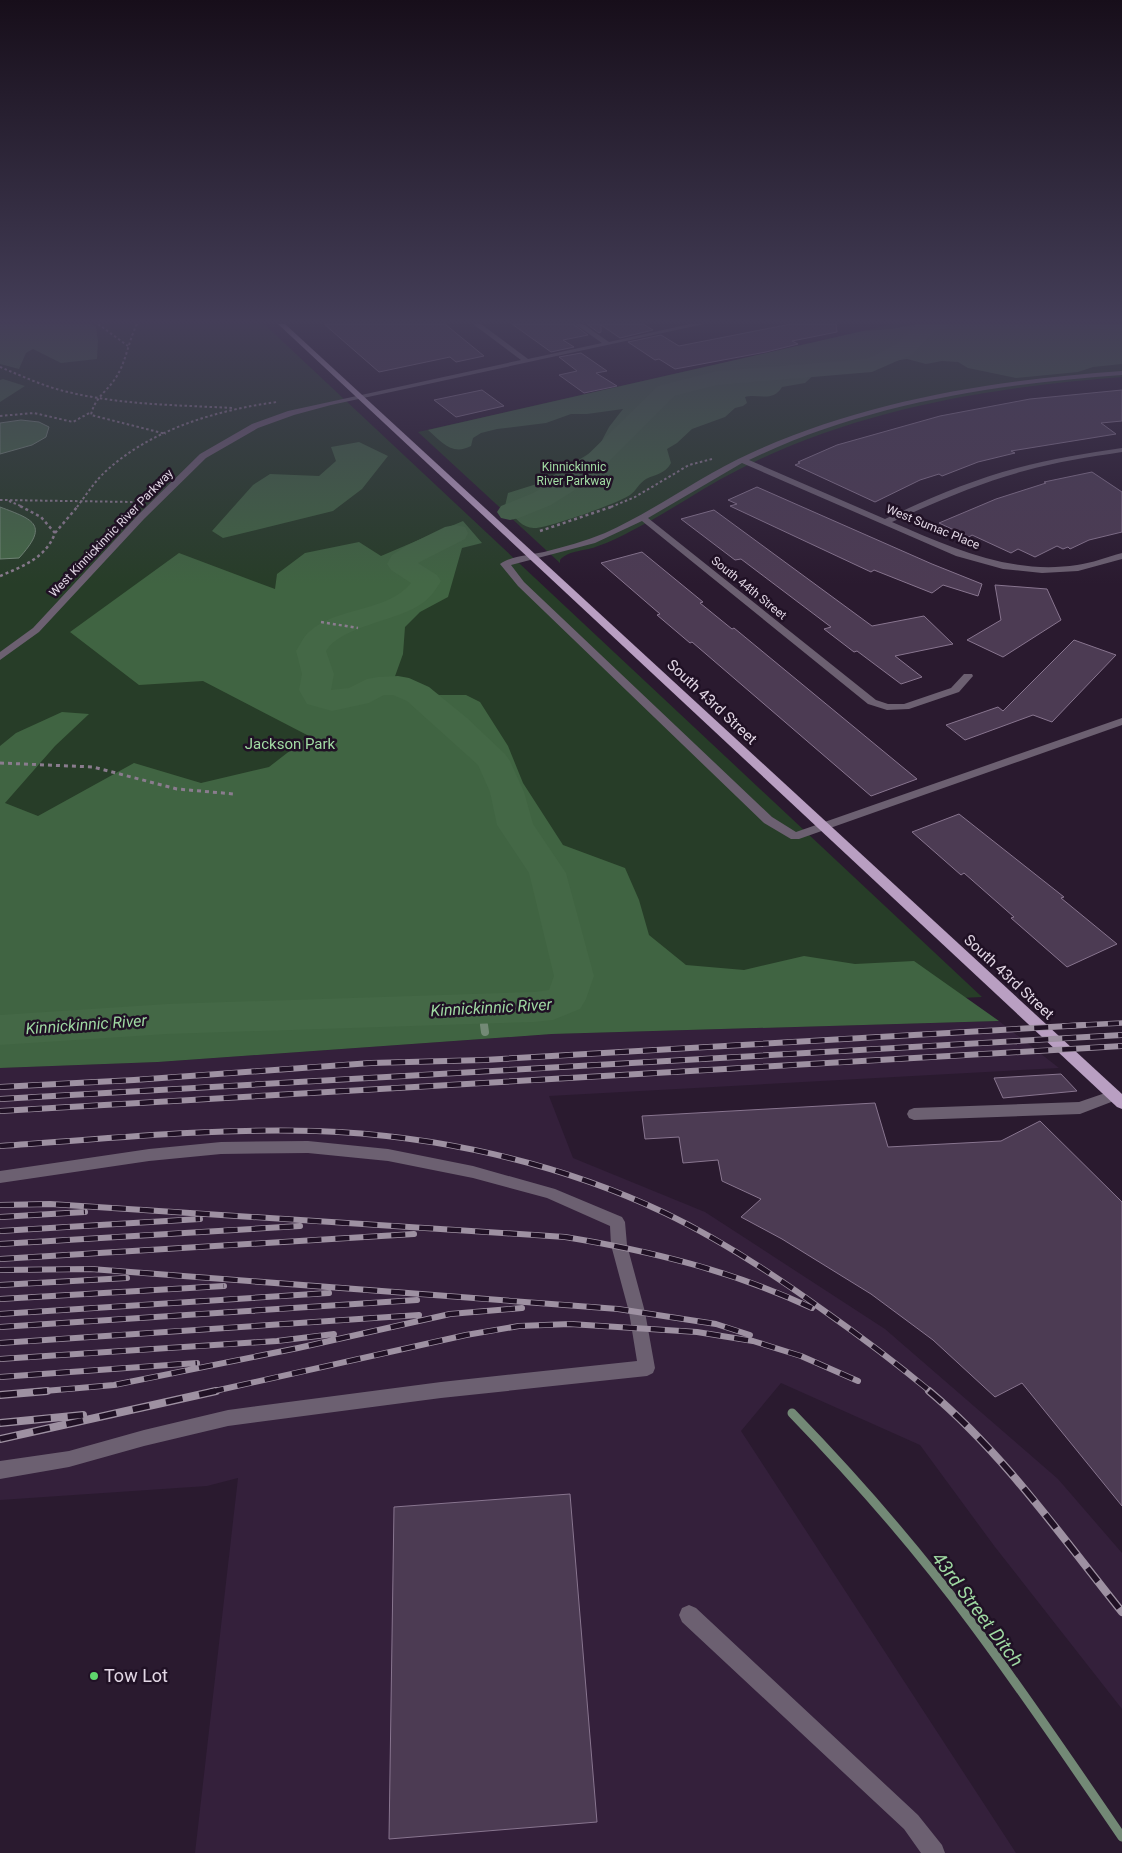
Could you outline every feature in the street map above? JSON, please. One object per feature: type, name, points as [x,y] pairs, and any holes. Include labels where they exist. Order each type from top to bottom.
[{"type":"main road","name":"South 43rd Street","points":[[374,410],[1118,1099]]},
{"type":"street","name":"West Kinnickinnic River Parkway","points":[[0,657],[36,630],[156,502],[203,456],[227,440],[255,426],[298,410]]},
{"type":"street","points":[[881,410],[807,433],[742,460],[605,536],[505,564],[521,584],[768,820],[795,836],[1122,721]]},
{"type":"street","points":[[887,521],[942,496],[1006,474],[1072,458],[1122,450]]},
{"type":"street","name":"West Sumac Place","points":[[742,460],[960,554],[1006,567],[1042,570],[1078,568],[1122,556]]},
{"type":"street","name":"South 44th Street","points":[[642,517],[872,702],[887,707],[905,707],[955,690],[968,676]]},
{"type":"street","points":[[914,1114],[1080,1108],[1118,1099]]},
{"type":"street","points":[[0,1177],[149,1155],[221,1148],[308,1147],[388,1155],[473,1172],[550,1193],[617,1222],[619,1245],[637,1312],[647,1368],[441,1390],[228,1418],[68,1459],[0,1470]]},
{"type":"street","points":[[689,1615],[911,1822],[934,1853]]},
{"type":"path","points":[[0,576],[37,558],[48,550],[55,533],[106,472],[119,461],[167,434],[201,418],[227,410]]},
{"type":"path","points":[[0,416],[34,413],[73,422],[91,412],[90,415],[167,434]]},
{"type":"path","points":[[540,531],[590,515],[635,497],[689,465],[707,460],[718,460]]},
{"type":"path","points":[[0,500],[156,502]]},
{"type":"path","points":[[5,500],[41,515],[48,521],[55,533]]},
{"type":"path","points":[[322,622],[358,628]]},
{"type":"path","points":[[0,763],[93,768],[177,789],[234,794]]},
{"type":"shaded area","points":[[21,420],[39,422],[49,427],[46,437],[32,445],[0,454],[0,423]]},
{"type":"shaded area","points":[[0,507],[22,516],[34,525],[34,538],[19,558],[0,559]]},
{"type":"shaded area","points":[[999,1021],[1059,1068],[549,1096],[573,1158],[705,1212],[885,1329],[1058,1479],[1122,1553],[1122,1709],[995,1547],[920,1445],[781,1383],[741,1431],[1016,1853],[195,1853],[238,1478],[207,1486],[0,1500],[0,1068],[158,1062],[552,1034]]},
{"type":"green space","name":"Jackson Park","points":[[0,410],[356,410],[982,997],[542,1017],[0,1053]]},
{"type":"green space","name":"Kinnickinnic River Parkway","points":[[513,410],[899,410],[829,431],[783,449],[711,484],[660,516],[607,543],[568,554],[560,560],[560,563],[418,432]]},
{"type":"green space","points":[[514,410],[612,410],[571,414],[546,423],[497,429],[481,433],[473,438],[471,446],[464,449],[448,446],[428,430]]},
{"type":"green space","name":"Kinnickinnic River Parkway","points":[[622,410],[732,410],[725,417],[692,429],[677,443],[667,449],[671,463],[666,469],[644,481],[623,499],[568,520],[535,528],[522,524],[505,506],[508,493],[543,482],[598,448],[609,427]]},
{"type":"green space","points":[[359,442],[388,456],[362,489],[333,511],[223,538],[212,531],[253,485],[270,474],[319,476],[336,461],[331,447]]},
{"type":"green space","points":[[463,521],[482,543],[462,548],[448,597],[420,612],[405,627],[403,654],[394,679],[439,695],[466,695],[480,702],[508,746],[523,783],[563,845],[625,868],[639,900],[649,935],[686,965],[744,970],[804,956],[855,964],[914,961],[999,1021],[552,1034],[158,1062],[0,1068],[0,746],[16,733],[62,712],[89,714],[55,746],[5,803],[38,816],[134,763],[201,783],[269,767],[309,736],[203,681],[139,685],[70,632],[179,553],[275,589],[277,574],[305,553],[359,542],[381,556]]},
{"type":"building","points":[[448,410],[484,410],[456,417]]},
{"type":"building","points":[[969,410],[1122,410],[1122,421],[1101,423],[1116,434],[1011,451],[1015,453],[978,462],[942,476],[939,474],[920,480],[875,502],[795,465],[837,445],[940,416]]},
{"type":"building","points":[[1092,472],[1122,492],[1122,532],[1089,540],[1070,549],[1068,547],[1063,549],[1057,546],[1035,557],[1018,549],[1011,553],[972,535],[969,537],[939,523],[996,499],[1046,483],[1044,482]]},
{"type":"building","points":[[757,487],[982,584],[978,596],[943,585],[932,593],[874,570],[871,572],[730,506],[737,504],[728,500]]},
{"type":"building","points":[[714,510],[872,626],[924,616],[953,644],[895,656],[922,677],[901,684],[824,629],[831,627],[741,559],[735,560],[681,519]]},
{"type":"building","points":[[642,552],[703,602],[700,603],[732,629],[734,628],[917,779],[871,796],[692,642],[690,643],[657,615],[660,614],[601,563]]},
{"type":"building","points":[[995,585],[1047,589],[1061,620],[1003,657],[967,640],[1001,620]]},
{"type":"building","points":[[1074,640],[1116,655],[1052,722],[1033,715],[965,740],[946,725],[998,707],[1003,711]]},
{"type":"building","points":[[959,814],[1064,897],[1061,898],[1117,944],[1067,967],[1011,918],[1014,917],[964,873],[961,875],[912,832]]},
{"type":"building","points":[[1061,1074],[1077,1091],[1003,1098],[994,1078]]},
{"type":"building","points":[[875,1103],[888,1147],[1001,1141],[1040,1121],[1122,1202],[1122,1506],[1022,1383],[995,1397],[933,1340],[871,1294],[782,1239],[741,1217],[761,1199],[722,1181],[718,1160],[683,1163],[679,1137],[645,1139],[642,1116]]},
{"type":"building","points":[[570,1494],[597,1822],[389,1839],[394,1507]]},
{"type":"waterway","name":"Kinnickinnic River","points":[[510,512],[542,499],[580,476],[646,410]]},
{"type":"waterway","name":"Kinnickinnic River","points":[[0,1030],[167,1019],[534,1007],[553,1005],[566,999],[574,976],[547,873],[515,825],[507,792],[493,761],[455,725],[418,694],[398,685],[378,686],[358,696],[332,701],[318,697],[315,690],[318,674],[311,651],[319,639],[334,629],[380,613],[409,600],[420,591],[427,581],[401,564],[402,561],[455,533]]},
{"type":"waterway","points":[[480,1009],[484,1026]]},
{"type":"waterway","points":[[484,1025],[485,1032]]},
{"type":"waterway","name":"43rd Street Ditch","points":[[792,1413],[839,1463],[930,1568],[1029,1702],[1122,1837]]},
{"type":"railway","points":[[1064,1026],[1122,1023]]},
{"type":"railway","points":[[0,1087],[134,1080],[371,1063],[484,1060],[1085,1025]]},
{"type":"railway","points":[[0,1099],[1122,1035]]},
{"type":"railway","points":[[0,1111],[1122,1046]]},
{"type":"railway","points":[[0,1146],[118,1137],[276,1130],[405,1138],[495,1154],[582,1179],[624,1195],[686,1223],[785,1283],[891,1360],[931,1392]]},
{"type":"railway","points":[[0,1205],[50,1204],[565,1237],[629,1249],[691,1264],[752,1283],[812,1308]]},
{"type":"railway","points":[[0,1217],[85,1212]]},
{"type":"railway","points":[[0,1231],[200,1219]]},
{"type":"railway","points":[[0,1244],[300,1226]]},
{"type":"railway","points":[[0,1259],[414,1234]]},
{"type":"railway","points":[[0,1270],[91,1269],[618,1309],[716,1324],[750,1335]]},
{"type":"railway","points":[[0,1285],[127,1278]]},
{"type":"railway","points":[[0,1299],[224,1286]]},
{"type":"railway","points":[[0,1314],[329,1293]]},
{"type":"railway","points":[[0,1327],[417,1300]]},
{"type":"railway","points":[[33,1392],[114,1385],[298,1348],[450,1314],[522,1308]]},
{"type":"railway","points":[[0,1343],[419,1315]]},
{"type":"railway","points":[[210,1392],[466,1335],[519,1326],[570,1324],[697,1332],[753,1341],[801,1356],[858,1381]]},
{"type":"railway","points":[[0,1359],[277,1341],[334,1334]]},
{"type":"railway","points":[[0,1377],[197,1363]]},
{"type":"railway","points":[[0,1395],[47,1391]]},
{"type":"railway","points":[[0,1439],[216,1391]]},
{"type":"railway","points":[[929,1391],[956,1415],[1007,1469],[1054,1525],[1122,1612]]},
{"type":"railway","points":[[0,1423],[83,1415]]},
{"type":"place","name":"Tow Lot","points":[[94,1676]]}]
